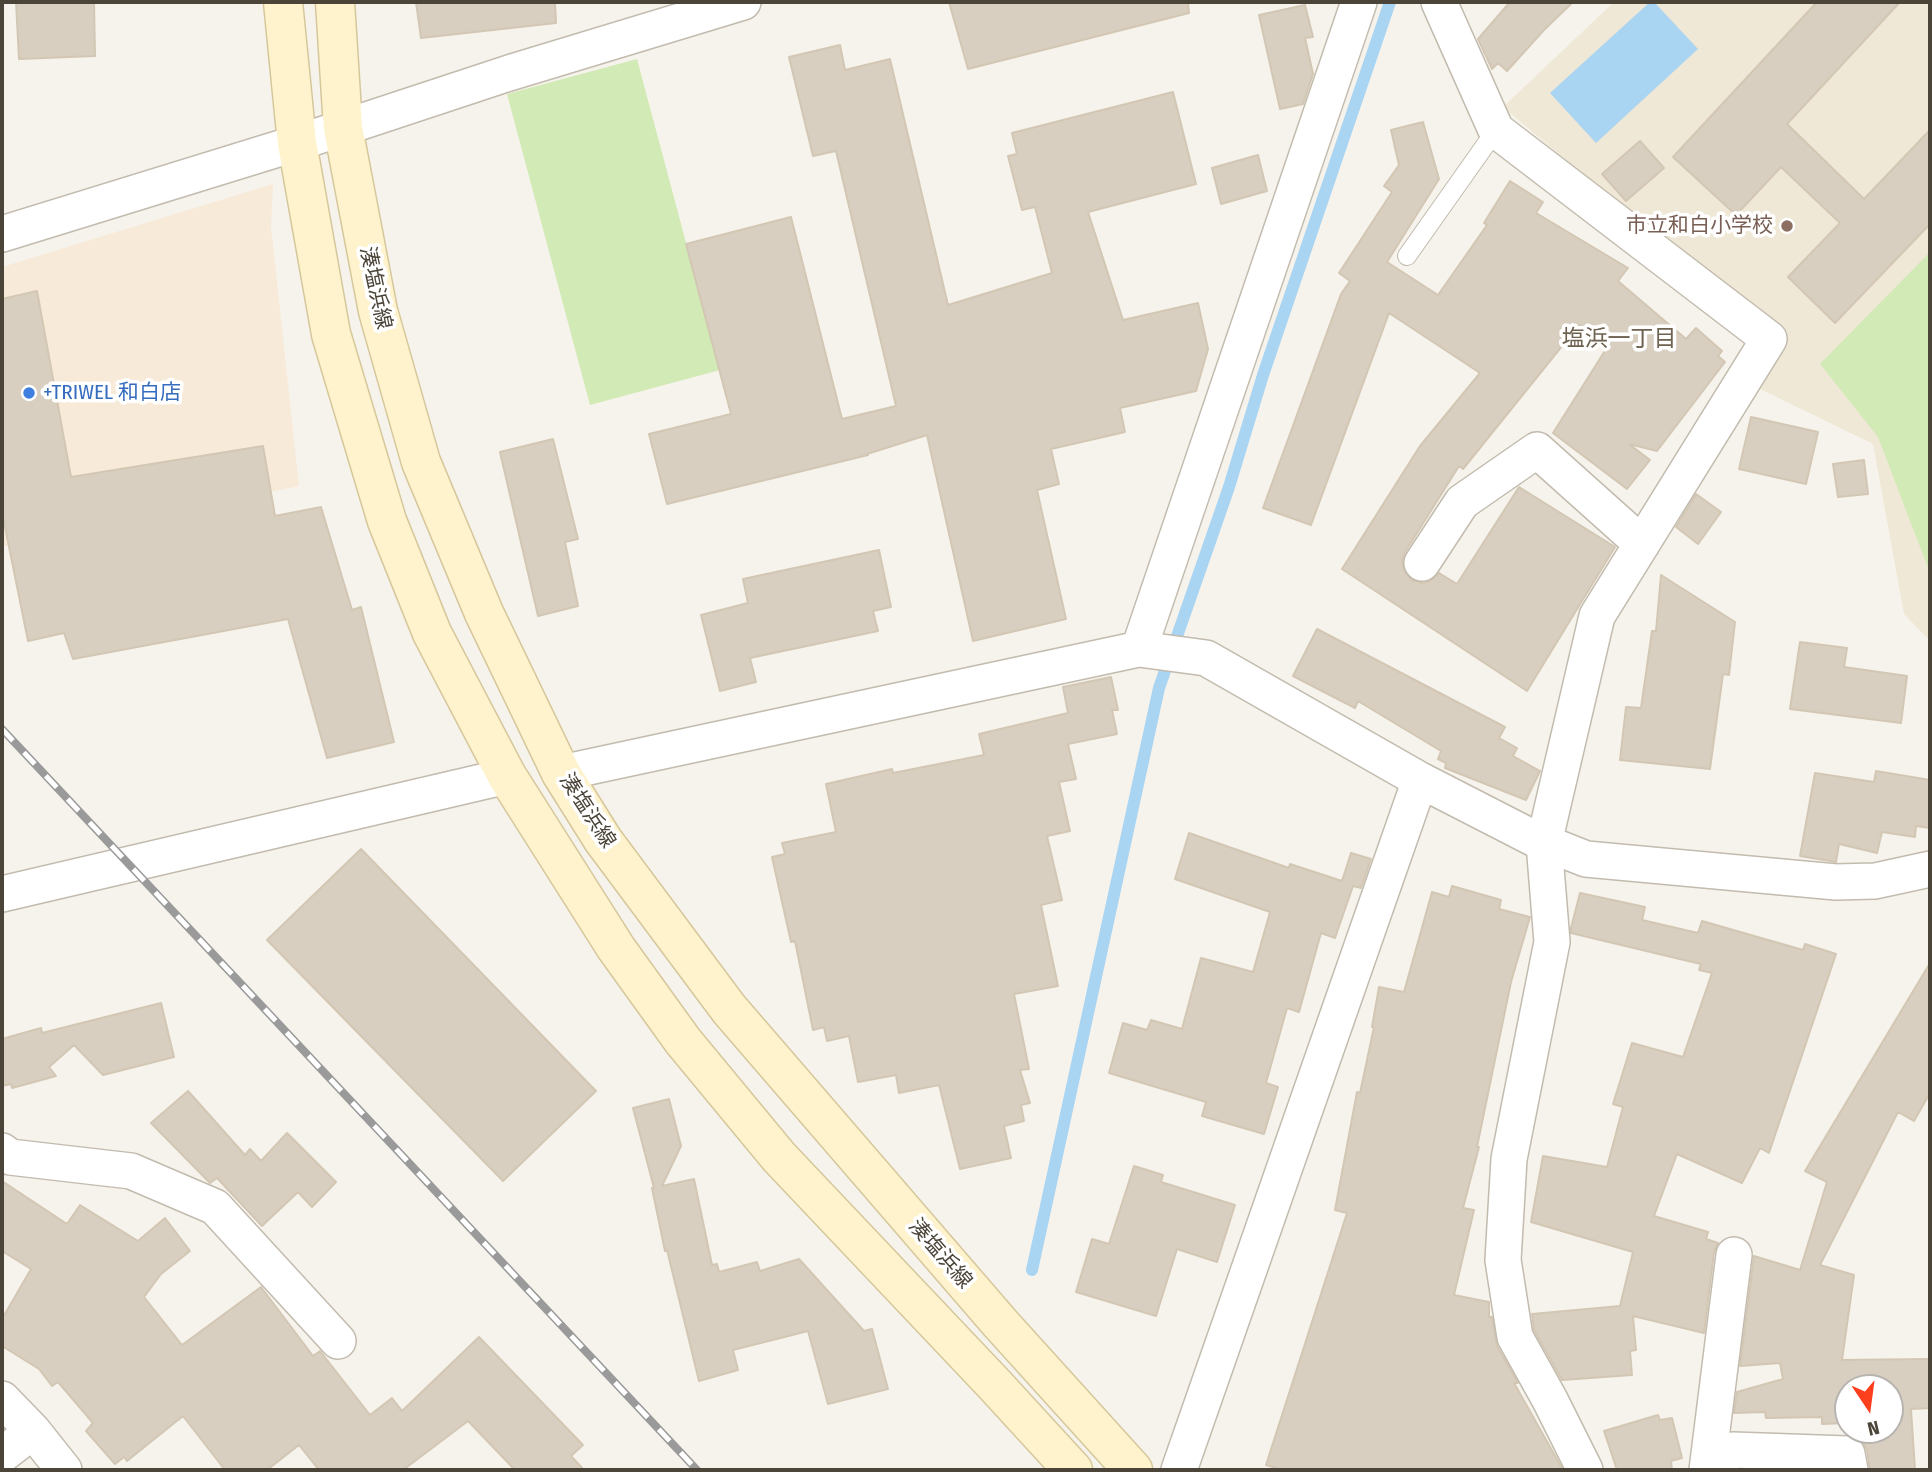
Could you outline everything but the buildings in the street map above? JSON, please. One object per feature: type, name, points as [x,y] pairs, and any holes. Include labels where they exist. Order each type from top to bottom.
[{"type":"main road","points":[[283,2],[296,143],[331,334],[387,521],[432,633],[507,776],[616,948],[683,1041],[779,1157],[1073,1470]]},
{"type":"main road","name":"湊塩浜線","points":[[335,2],[343,128],[378,311],[421,462],[484,613],[561,773],[603,840],[729,1009],[1000,1323],[1133,1470]]},
{"type":"street","points":[[2,234],[296,143],[509,73],[743,2]]},
{"type":"street","points":[[1139,649],[1359,2]]},
{"type":"street","points":[[1439,2],[1496,130],[1769,339],[1597,616],[1544,843],[1552,942],[1509,1159],[1503,1260],[1514,1337],[1585,1470]]},
{"type":"street","points":[[1423,563],[1462,502],[1537,450],[1642,544]]},
{"type":"street","points":[[561,773],[1139,649],[1206,658],[1420,780],[1544,843],[1586,859],[1836,881],[1875,881],[1930,869]]},
{"type":"street","points":[[2,894],[507,776]]},
{"type":"street","points":[[1179,1470],[1420,780]]},
{"type":"street","points":[[2,1151],[10,1157],[131,1171],[215,1207],[338,1341]]},
{"type":"street","points":[[1708,1470],[1734,1255]]},
{"type":"street","points":[[2,1399],[33,1431],[64,1470]]},
{"type":"street","points":[[2,1455],[33,1431]]},
{"type":"street","points":[[1708,1470],[1734,1450],[1847,1454],[1850,1470]]},
{"type":"lane","points":[[1407,256],[1496,130]]},
{"type":"shaded area","name":"市立和白小学校","points":[[1614,2],[1930,2],[1930,641],[1904,614],[1873,444],[1754,386],[1785,345],[1503,107]]},
{"type":"shaded area","points":[[273,184],[271,227],[299,486],[2,547],[2,267]]},
{"type":"green space","points":[[637,59],[720,370],[590,405],[507,94]]},
{"type":"green space","points":[[1930,252],[1930,573],[1878,437],[1820,364]]},
{"type":"water","points":[[1650,2],[1654,2],[1698,49],[1596,143],[1550,93]]},
{"type":"waterway","points":[[1032,1270],[1159,688],[1229,487],[1263,375],[1390,2]]},
{"type":"railway","points":[[2,729],[697,1470]]},
{"type":"place","name":"市立和白小学校","points":[[1787,226]]},
{"type":"place","name":"+TRIWEL 和白店","points":[[29,393]]},
{"type":"district","name":"塩浜一丁目","points":[[1619,340]]}]
